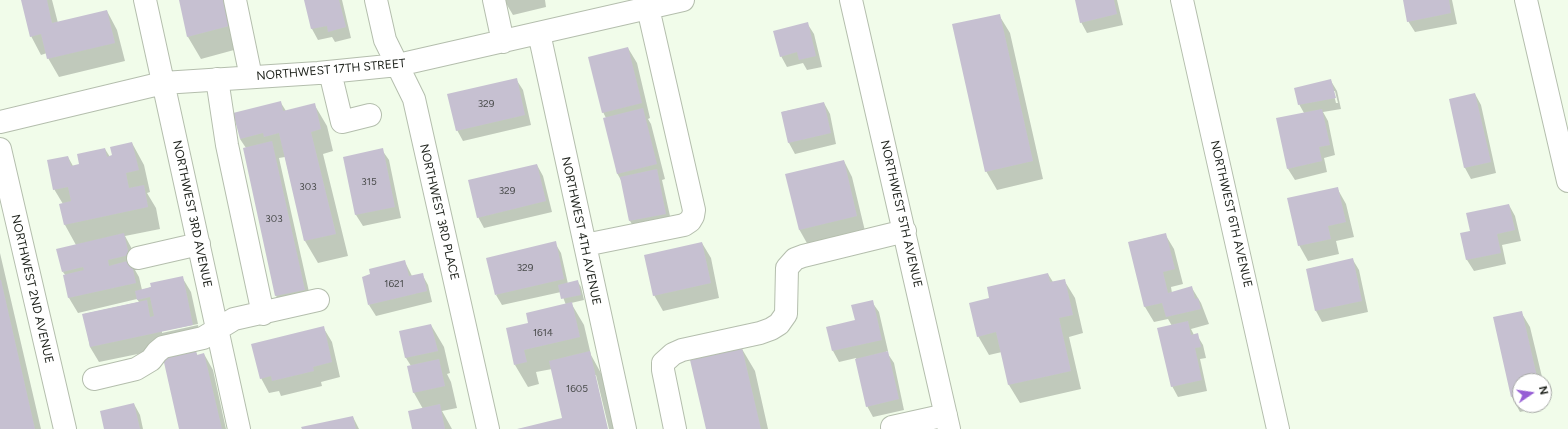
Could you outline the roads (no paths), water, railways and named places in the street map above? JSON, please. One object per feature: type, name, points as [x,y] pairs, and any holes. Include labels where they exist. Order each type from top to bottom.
[{"type":"street","name":"NORTHWEST 3RD AVENUE","points":[[145,0],[239,429]]},
{"type":"street","points":[[235,0],[251,77]]},
{"type":"street","name":"NORTHWEST 3RD PLACE","points":[[376,0],[385,40],[414,100],[488,429]]},
{"type":"street","points":[[494,0],[503,42]]},
{"type":"street","name":"NORTHWEST 17TH STREET","points":[[0,122],[163,83],[330,72],[398,65],[683,0]]},
{"type":"street","name":"NORTHWEST 5TH AVENUE","points":[[851,0],[905,231],[947,422]]},
{"type":"street","name":"NORTHWEST 6TH AVENUE","points":[[1182,0],[1278,429]]},
{"type":"street","points":[[1526,0],[1568,181]]},
{"type":"street","points":[[584,246],[684,225],[690,221],[693,216],[694,210],[648,8]]},
{"type":"street","name":"NORTHWEST 4TH AVENUE","points":[[538,33],[624,429]]},
{"type":"street","points":[[330,72],[342,122],[370,115]]},
{"type":"street","points":[[217,80],[227,145],[263,314]]},
{"type":"street","name":"NORTHWEST 2ND AVENUE","points":[[0,148],[65,429]]},
{"type":"street","points":[[675,429],[663,370],[663,363],[673,354],[682,350],[760,333],[779,324],[786,314],[787,268],[795,259],[905,231]]},
{"type":"street","points":[[138,258],[199,244]]},
{"type":"street","points":[[94,379],[136,369],[151,360],[163,347],[203,338],[234,319],[263,314],[318,300]]},
{"type":"street","points":[[893,429],[892,427],[947,422]]}]
